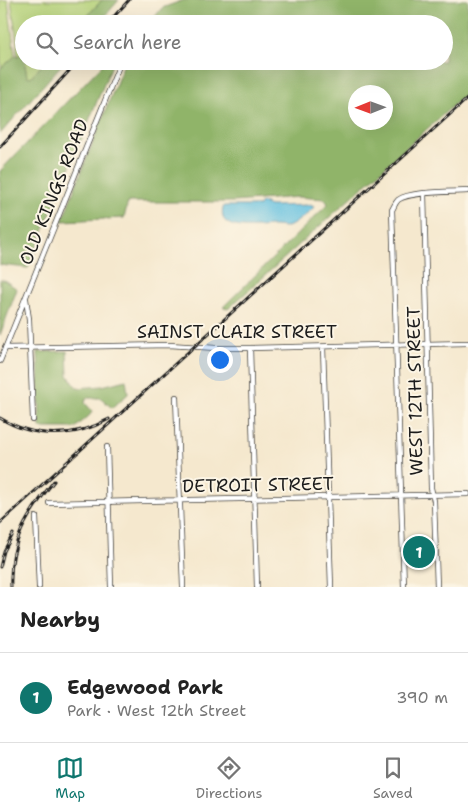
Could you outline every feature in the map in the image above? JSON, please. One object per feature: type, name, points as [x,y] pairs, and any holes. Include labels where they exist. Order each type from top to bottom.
[{"type":"street","name":"OLD KINGS ROAD","points":[[0,360],[117,70]]},
{"type":"street","points":[[424,193],[468,191]]},
{"type":"street","name":"WEST 12TH STREET","points":[[404,587],[392,218],[394,205],[398,200],[404,196],[424,193],[431,488],[433,495],[437,587]]},
{"type":"street","points":[[25,298],[30,319],[33,420]]},
{"type":"street","name":"SAINST CLAIR STREET","points":[[5,348],[169,345],[207,348],[250,348],[468,343]]},
{"type":"street","points":[[323,346],[331,587]]},
{"type":"street","points":[[250,348],[257,587]]},
{"type":"street","points":[[176,397],[183,587]]},
{"type":"street","points":[[106,447],[111,587]]},
{"type":"street","name":"DETROIT STREET","points":[[49,503],[468,494]]},
{"type":"street","points":[[36,517],[39,587]]},
{"type":"green space","points":[[0,0],[8,0],[15,56],[1,70]]},
{"type":"green space","points":[[11,0],[102,0],[88,15],[15,15],[15,29]]},
{"type":"green space","points":[[102,0],[119,0],[106,15],[88,15]]},
{"type":"green space","points":[[184,0],[468,0],[468,92],[228,309],[223,307],[328,204],[325,199],[298,197],[233,202],[128,202],[124,218],[62,221],[121,70],[453,70],[453,15],[156,15],[162,8]]},
{"type":"green space","points":[[15,56],[15,70],[26,70],[27,76],[31,77],[38,70],[57,70],[0,134],[0,69]]},
{"type":"green space","points":[[26,70],[38,70],[31,77],[27,76]]},
{"type":"green space","points":[[97,70],[110,70],[28,268],[0,265],[0,171]]},
{"type":"green space","points":[[0,280],[4,280],[17,289],[0,335]]},
{"type":"green space","points":[[67,351],[68,375],[77,388],[102,386],[126,380],[128,394],[112,408],[101,398],[86,398],[85,403],[92,411],[75,428],[40,428],[38,352]]},
{"type":"water","points":[[261,203],[271,206],[310,205],[314,207],[295,223],[287,227],[231,225],[223,217],[224,206],[259,206]]},
{"type":"railway","points":[[115,15],[129,0]]},
{"type":"railway","points":[[0,147],[70,70]]},
{"type":"railway","points":[[0,523],[468,98]]},
{"type":"railway","points":[[0,418],[13,425],[40,433],[69,433],[109,419]]},
{"type":"railway","points":[[11,587],[13,556],[22,530],[28,518],[54,481]]},
{"type":"railway","points":[[0,567],[4,551],[13,534]]},
{"type":"place","name":"Edgewood Park","points":[[419,552]]}]
